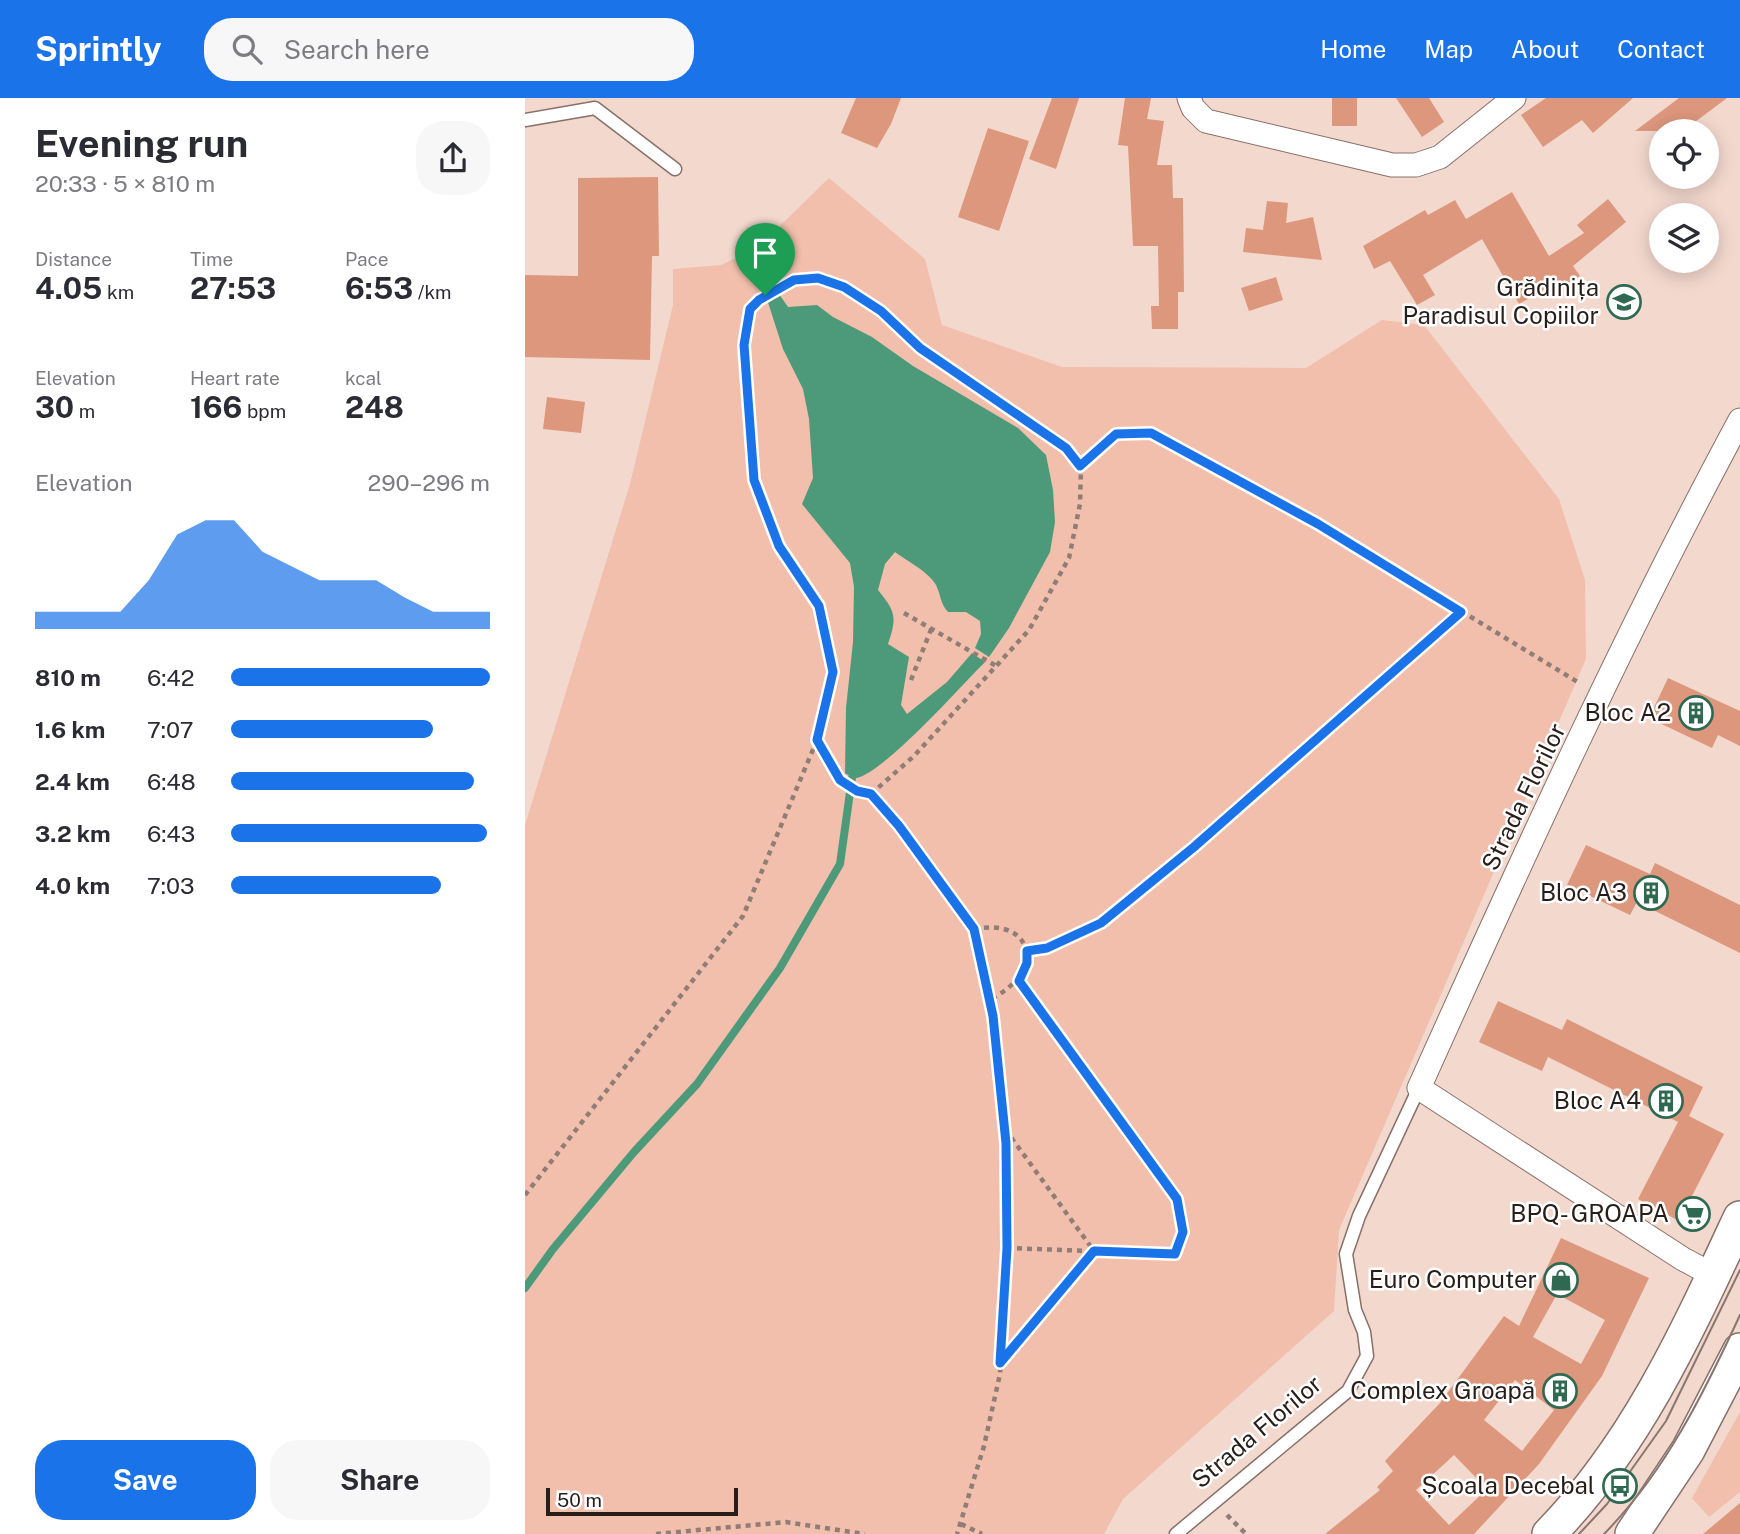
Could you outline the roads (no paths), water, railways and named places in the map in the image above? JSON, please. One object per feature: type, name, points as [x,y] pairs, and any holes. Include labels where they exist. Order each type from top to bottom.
[{"type":"main road","points":[[1549,1534],[1588,1491],[1654,1393],[1681,1344],[1740,1219]]},
{"type":"main road","points":[[1632,1534],[1688,1450],[1740,1350]]},
{"type":"street","points":[[1189,98],[1193,108],[1206,121],[1391,164],[1416,165],[1440,157],[1514,98]]},
{"type":"street","name":"Strada Florilor","points":[[1419,1088],[1492,924],[1601,692],[1691,510],[1740,420]]},
{"type":"street","points":[[1419,1088],[1683,1259],[1713,1275]]},
{"type":"lane","points":[[525,120],[595,108],[675,170]]},
{"type":"lane","name":"Strada Florilor","points":[[1176,1534],[1348,1391],[1367,1356],[1364,1332],[1355,1310],[1346,1254],[1359,1216],[1419,1088]]},
{"type":"waterway","points":[[525,1288],[553,1249],[634,1152],[697,1084],[780,968],[840,864],[852,778]]},
{"type":"tram line","points":[[1579,1534],[1607,1504],[1666,1421],[1740,1270]]},
{"type":"tram line","points":[[1604,1534],[1646,1485],[1664,1458],[1697,1402],[1740,1315]]},
{"type":"place","name":"Grădinița Paradisul Copiilor","points":[[1624,302]]},
{"type":"place","name":"Bloc A2","points":[[1696,713]]},
{"type":"place","name":"Bloc A3","points":[[1651,893]]},
{"type":"place","name":"Bloc A4","points":[[1666,1101]]},
{"type":"place","name":"BPQ- GROAPA","points":[[1693,1214]]},
{"type":"place","name":"Euro Computer","points":[[1561,1280]]},
{"type":"place","name":"Complex Groapă","points":[[1560,1391]]},
{"type":"place","name":"Școala Decebal","points":[[1620,1486]]}]
